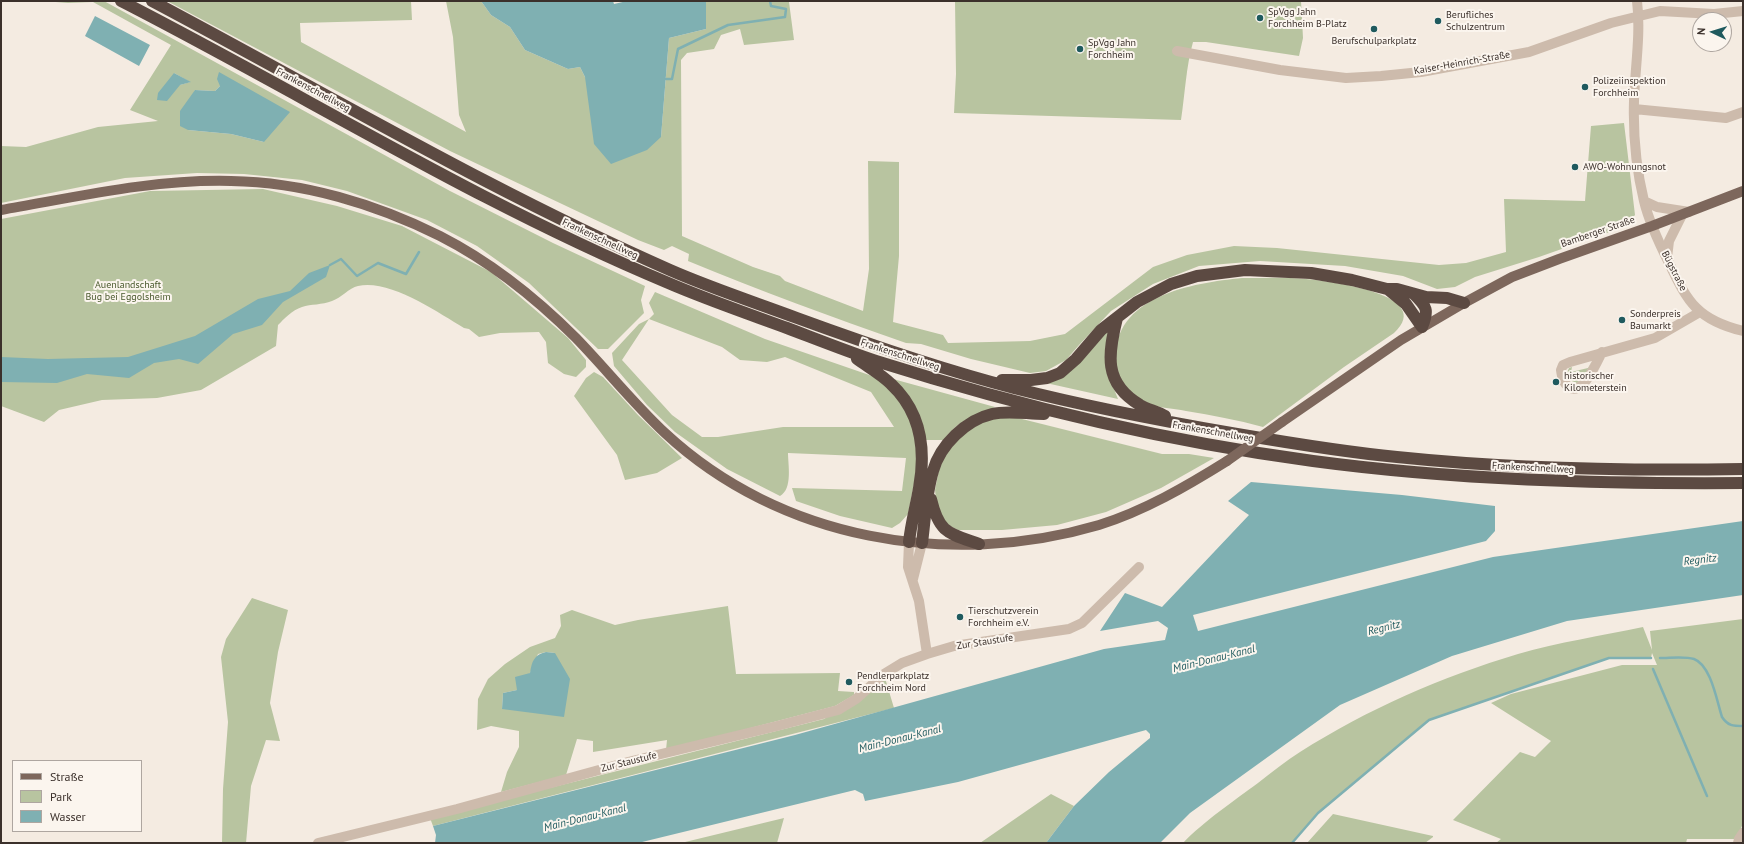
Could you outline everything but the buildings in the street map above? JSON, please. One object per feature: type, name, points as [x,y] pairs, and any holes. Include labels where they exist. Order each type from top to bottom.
[{"type":"highway","name":"Frankenschnellweg","points":[[122,1],[492,200],[666,282],[871,360],[978,392],[1070,416],[1192,441],[1303,460],[1401,471],[1488,478],[1596,483],[1743,483]]},
{"type":"highway","name":"Frankenschnellweg","points":[[152,1],[505,191],[567,222],[673,271],[881,348],[981,379],[1067,401],[1176,424],[1312,447],[1396,457],[1489,465],[1596,469],[1743,469]]},
{"type":"highway","points":[[981,379],[1011,381],[1032,380],[1047,378],[1060,373],[1076,359],[1100,330],[1137,302],[1170,284],[1198,276],[1226,272],[1262,270],[1311,273],[1352,280],[1387,289],[1397,289],[1414,294],[1437,298],[1447,298],[1464,302]]},
{"type":"highway","points":[[1387,289],[1406,304],[1422,328]]},
{"type":"highway","points":[[1414,294],[1426,308],[1426,316],[1422,328]]},
{"type":"highway","points":[[1117,318],[1110,348],[1110,356],[1113,376],[1118,385],[1131,400],[1141,406],[1163,414],[1176,424]]},
{"type":"highway","points":[[839,347],[891,384],[908,405],[914,416],[921,436],[922,458],[920,486],[908,542]]},
{"type":"highway","points":[[922,543],[933,470],[947,445],[956,434],[981,418],[993,414],[1009,412],[1070,416]]},
{"type":"highway","points":[[929,492],[935,517],[942,528],[952,534],[979,544]]},
{"type":"main road","name":"Bamberger Straße","points":[[1,210],[124,188],[184,182],[233,181],[303,189],[337,196],[371,207],[440,236],[503,274],[528,294],[577,339],[666,433],[697,459],[725,478],[766,501],[828,526],[857,534],[908,542],[979,544],[1019,542],[1055,536],[1102,524],[1175,492],[1227,462],[1375,358],[1464,302],[1519,275],[1566,256],[1685,214],[1743,191]]},
{"type":"street","name":"Bügstraße","points":[[1637,1],[1638,15],[1634,109],[1636,158],[1644,201],[1652,226],[1680,286],[1700,312],[1712,321],[1743,331]]},
{"type":"street","name":"Kaiser-Heinrich-Straße","points":[[1177,51],[1280,70],[1346,78],[1382,76],[1421,72],[1530,52],[1611,23],[1638,15],[1660,11],[1714,14],[1743,11]]},
{"type":"street","points":[[1634,109],[1726,118],[1743,112]]},
{"type":"street","points":[[1644,201],[1657,207],[1685,214],[1668,241],[1667,258]]},
{"type":"street","points":[[1602,352],[1655,338],[1700,312]]},
{"type":"street","points":[[908,542],[908,567],[914,579],[928,654]]},
{"type":"street","points":[[914,579],[922,543]]},
{"type":"street","name":"Zur Staustufe","points":[[318,843],[457,809],[628,762],[838,710],[856,699],[884,674],[902,663],[954,646],[1069,629],[1082,623],[1139,567]]},
{"type":"street","points":[[1738,843],[1743,833]]},
{"type":"green space","points":[[43,1],[104,1],[450,191],[553,243],[645,286],[641,300],[644,313],[608,349],[598,349],[529,283],[477,246],[427,220],[347,191],[302,180],[244,174],[197,173],[125,178],[1,203],[1,146],[26,147],[98,127],[158,121],[130,110],[171,45],[93,2],[68,3]],"holes":[[[174,73],[190,82],[180,85]],[[220,86],[264,142],[231,134],[188,130],[195,90],[215,91]]]},
{"type":"green space","points":[[167,1],[411,1],[412,20],[300,23],[301,42],[466,132],[459,115],[453,37],[446,1],[481,1],[491,15],[510,27],[525,50],[568,69],[580,67],[585,77],[661,137],[669,38],[706,29],[706,1],[789,2],[794,40],[744,45],[740,29],[721,35],[714,49],[687,53],[681,60],[682,236],[753,267],[780,276],[785,281],[863,311],[869,269],[868,161],[899,162],[899,256],[893,322],[943,335],[948,343],[1030,341],[1065,334],[1153,267],[1187,255],[1234,246],[1277,248],[1439,265],[1466,263],[1506,252],[1504,199],[1585,201],[1591,126],[1624,123],[1635,215],[1624,227],[1539,257],[1475,277],[1455,287],[1437,289],[1403,276],[1345,266],[1260,261],[1199,266],[1153,284],[1111,311],[1066,360],[1046,371],[1030,373],[971,359],[921,344],[906,343],[796,304],[688,261],[689,254],[672,246],[664,250],[638,240],[450,151]]},
{"type":"green space","name":"SpVgg Jahn Forchheim","points":[[955,1],[1301,1],[1303,38],[1299,56],[1206,42],[1193,42],[1187,71],[1181,120],[954,113],[956,74]]},
{"type":"green space","name":"Auenlandschaft Büg bei Eggolsheim","points":[[263,189],[337,206],[402,226],[491,272],[568,338],[586,360],[586,367],[576,377],[564,374],[548,363],[546,342],[539,332],[500,333],[479,337],[469,329],[464,328],[413,298],[384,287],[371,285],[355,287],[332,301],[298,308],[278,325],[276,346],[201,390],[157,398],[102,400],[59,410],[44,422],[1,406],[1,219],[150,191]]},
{"type":"green space","points":[[1242,278],[1298,278],[1355,287],[1374,292],[1391,299],[1401,308],[1403,320],[1394,333],[1344,367],[1263,427],[1215,416],[1154,406],[1138,399],[1133,395],[1125,386],[1119,374],[1116,362],[1118,340],[1127,322],[1141,308],[1159,297],[1179,289],[1222,280]]},
{"type":"green space","points":[[655,292],[765,339],[875,377],[890,388],[910,416],[917,444],[916,474],[908,514],[900,523],[892,528],[840,516],[796,501],[792,488],[902,491],[906,458],[788,453],[789,476],[787,488],[780,496],[727,469],[675,432],[647,405],[614,366],[612,353],[639,324],[649,319],[654,314],[649,303]],"holes":[[[649,319],[722,347],[740,360],[767,362],[785,357],[871,392],[894,427],[783,427],[718,437],[702,437],[672,415],[622,360]]]},
{"type":"green space","points":[[1106,329],[1110,331],[1112,384],[1118,399],[1046,383]]},
{"type":"green space","points":[[1592,361],[1585,375],[1577,383],[1569,380],[1566,375],[1569,368],[1572,367],[1571,372],[1588,368]]},
{"type":"green space","points":[[594,372],[603,377],[638,415],[682,458],[657,473],[625,480],[617,455],[574,396],[586,378]]},
{"type":"green space","points":[[893,379],[995,407],[967,419],[955,427],[944,440],[925,440]]},
{"type":"green space","points":[[1010,416],[1162,454],[1189,454],[1214,458],[1161,488],[1106,512],[1057,525],[1002,530],[958,530],[946,524],[937,509],[935,490],[940,464],[958,436],[991,417]]},
{"type":"green space","points":[[252,598],[288,610],[278,652],[270,703],[280,741],[266,740],[251,786],[246,843],[222,843],[223,789],[228,722],[221,657],[226,639]]},
{"type":"green space","points":[[728,606],[736,674],[840,673],[838,691],[854,692],[854,695],[835,706],[666,750],[667,740],[593,752],[593,741],[577,739],[566,775],[501,792],[507,772],[519,747],[519,731],[491,726],[477,730],[478,699],[488,679],[505,664],[530,647],[555,638],[561,626],[560,615],[572,610],[615,625]],"holes":[[[546,652],[555,653],[502,709],[503,693],[517,690],[530,673],[538,654]]]},
{"type":"green space","points":[[1743,619],[1743,826],[1741,827],[1743,830],[1739,839],[1687,839],[1686,843],[1496,843],[1501,839],[1453,820],[1520,752],[1535,757],[1551,741],[1491,703],[1511,694],[1622,665],[1657,665],[1652,653],[1651,658],[1609,658],[1429,720],[1319,813],[1292,843],[1183,843],[1219,812],[1300,752],[1326,736],[1379,708],[1433,684],[1489,663],[1533,650],[1564,643],[1643,627],[1652,650],[1650,631]]},
{"type":"green space","points":[[885,678],[894,708],[433,826],[430,818],[824,719]]},
{"type":"green space","points":[[1051,794],[1074,806],[1046,843],[980,843]]},
{"type":"green space","points":[[1333,814],[1433,837],[1425,843],[1307,843]]},
{"type":"green space","points":[[784,818],[777,843],[681,843]]},
{"type":"water","points":[[481,1],[613,1],[614,4],[627,1],[706,1],[706,29],[669,38],[661,137],[647,150],[611,164],[594,144],[585,77],[580,67],[568,69],[525,50],[510,27],[491,15]]},
{"type":"water","points":[[95,16],[150,45],[139,66],[85,36]]},
{"type":"water","points":[[219,72],[290,112],[264,142],[231,134],[188,130],[180,126],[180,111],[195,90],[215,91],[220,86],[217,79]]},
{"type":"water","points":[[174,73],[191,82],[180,85],[167,101],[157,100],[158,93]]},
{"type":"water","points":[[330,265],[326,277],[283,302],[262,325],[233,334],[198,364],[179,359],[154,363],[129,378],[87,374],[57,383],[1,382],[1,357],[48,359],[128,357],[195,336],[258,299],[290,291],[309,273]]},
{"type":"water","points":[[1251,482],[1402,495],[1495,506],[1495,531],[1486,541],[1193,615],[1198,631],[1493,557],[1743,521],[1743,595],[1567,621],[1452,656],[1340,705],[1190,813],[1160,843],[1046,843],[1074,806],[1109,772],[1150,738],[1150,734],[1146,730],[958,782],[865,801],[863,794],[855,790],[638,843],[435,843],[436,835],[433,826],[795,735],[1104,649],[1165,640],[1168,628],[1158,621],[1100,631],[1125,593],[1162,607],[1249,515],[1228,501]]},
{"type":"water","points":[[546,652],[555,653],[570,679],[564,717],[502,709],[503,693],[517,690],[515,677],[530,673],[534,659]]},
{"type":"waterway","points":[[666,79],[672,79],[678,49],[728,25],[785,17],[786,9],[771,6],[770,1]]},
{"type":"waterway","points":[[330,265],[341,259],[357,276],[378,263],[406,274],[419,252]]},
{"type":"waterway","points":[[1292,843],[1318,813],[1429,720],[1609,658],[1651,658]]},
{"type":"waterway","points":[[1660,658],[1686,658],[1694,659],[1700,663],[1705,668],[1709,676],[1722,717],[1731,725],[1743,726]]},
{"type":"waterway","points":[[1653,669],[1707,796]]},
{"type":"place","name":"SpVgg Jahn Forchheim B-Platz","points":[[1260,18]]},
{"type":"place","name":"Berufliches Schulzentrum","points":[[1438,21]]},
{"type":"place","name":"Berufschulparkplatz","points":[[1374,29]]},
{"type":"place","name":"SpVgg Jahn Forchheim","points":[[1080,49]]},
{"type":"place","name":"Polizeiinspektion Forchheim","points":[[1585,87]]},
{"type":"place","name":"AWO-Wohnungsnot","points":[[1575,167]]},
{"type":"place","name":"Sonderpreis Baumarkt","points":[[1622,320]]},
{"type":"place","name":"historischer Kilometerstein","points":[[1556,382]]},
{"type":"place","name":"Tierschutzverein Forchheim e.V.","points":[[960,617]]},
{"type":"place","name":"Pendlerparkplatz Forchheim Nord","points":[[849,682]]},
{"type":"water label","name":"Regnitz","points":[[1700,560]]},
{"type":"water label","name":"Regnitz","points":[[1384,628]]},
{"type":"water label","name":"Main-Donau-Kanal","points":[[1214,659]]},
{"type":"water label","name":"Main-Donau-Kanal","points":[[900,739]]},
{"type":"water label","name":"Main-Donau-Kanal","points":[[585,818]]}]
